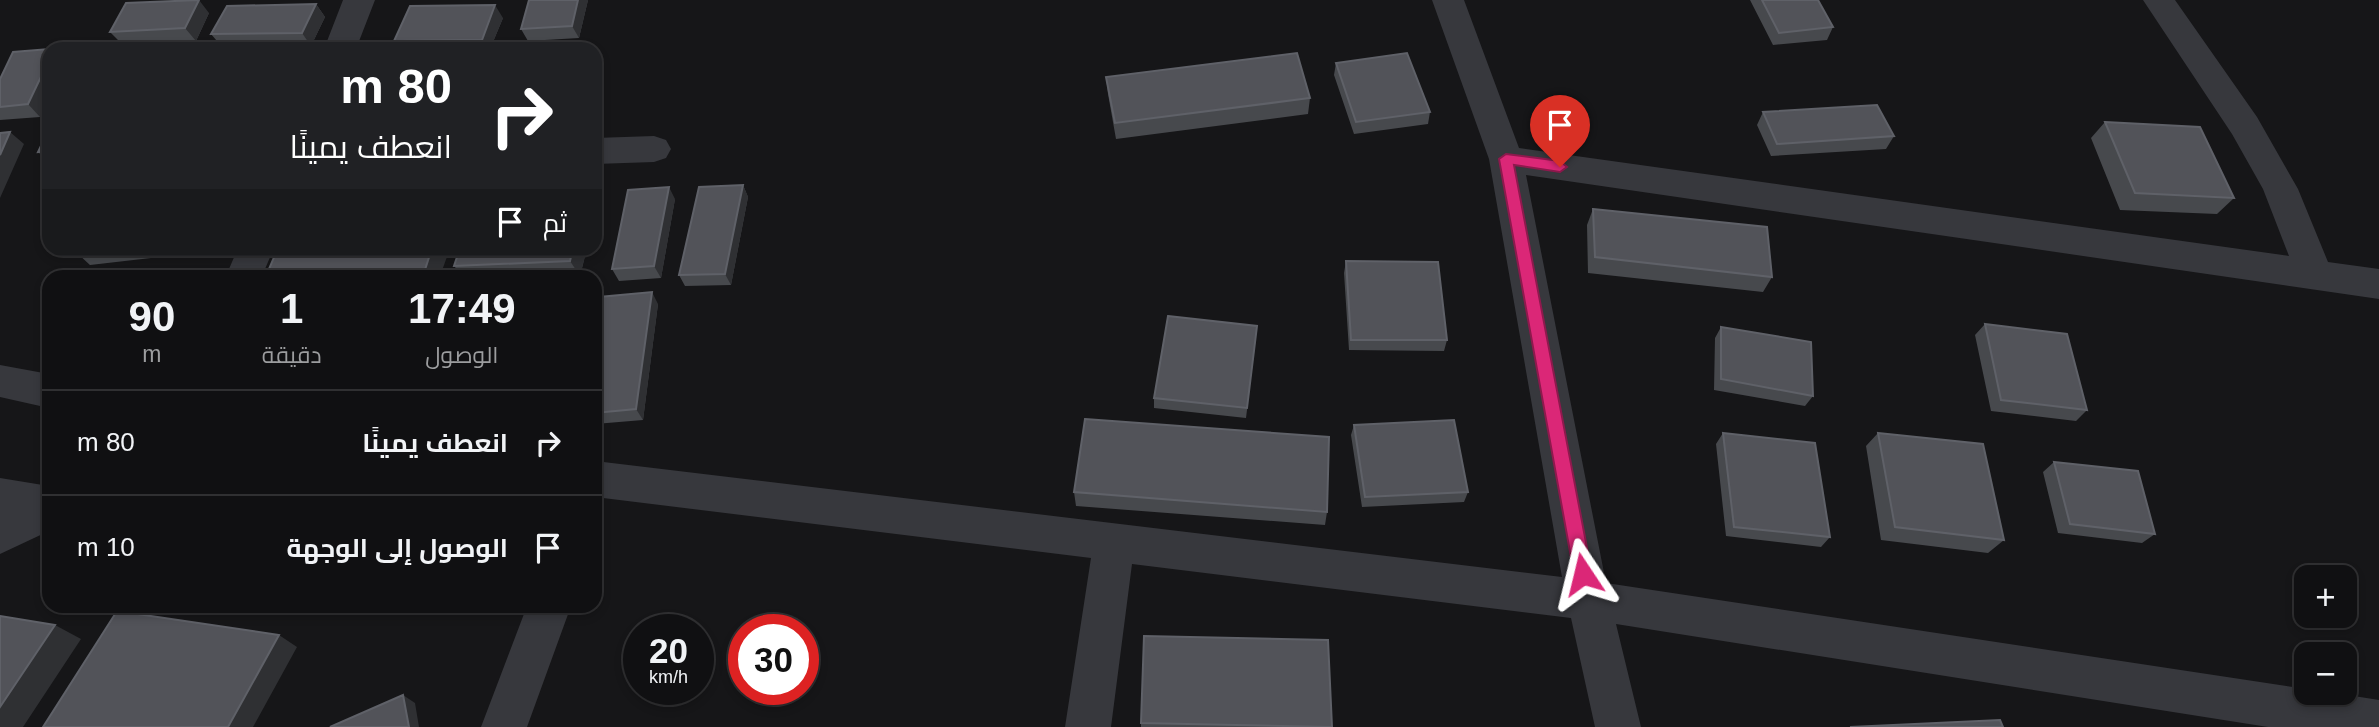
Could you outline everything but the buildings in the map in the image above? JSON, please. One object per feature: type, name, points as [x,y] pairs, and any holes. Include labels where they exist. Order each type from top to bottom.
[{"type":"street","points":[[343,42],[359,0]]},
{"type":"street","points":[[1448,0],[1506,159],[1588,600],[1618,727]]},
{"type":"street","points":[[2159,0],[2245,126],[2280,189],[2315,275]]},
{"type":"street","points":[[602,151],[654,149]]},
{"type":"street","points":[[1506,159],[2379,284]]},
{"type":"street","points":[[0,382],[42,389]]},
{"type":"street","points":[[602,481],[1588,600],[2379,722]]},
{"type":"street","points":[[0,496],[42,503]]},
{"type":"street","points":[[0,535],[42,514]]},
{"type":"street","points":[[1088,727],[1114,542]]},
{"type":"street","points":[[504,727],[546,613]]},
{"type":"route","points":[[1560,167],[1506,159],[1583,574]]}]
